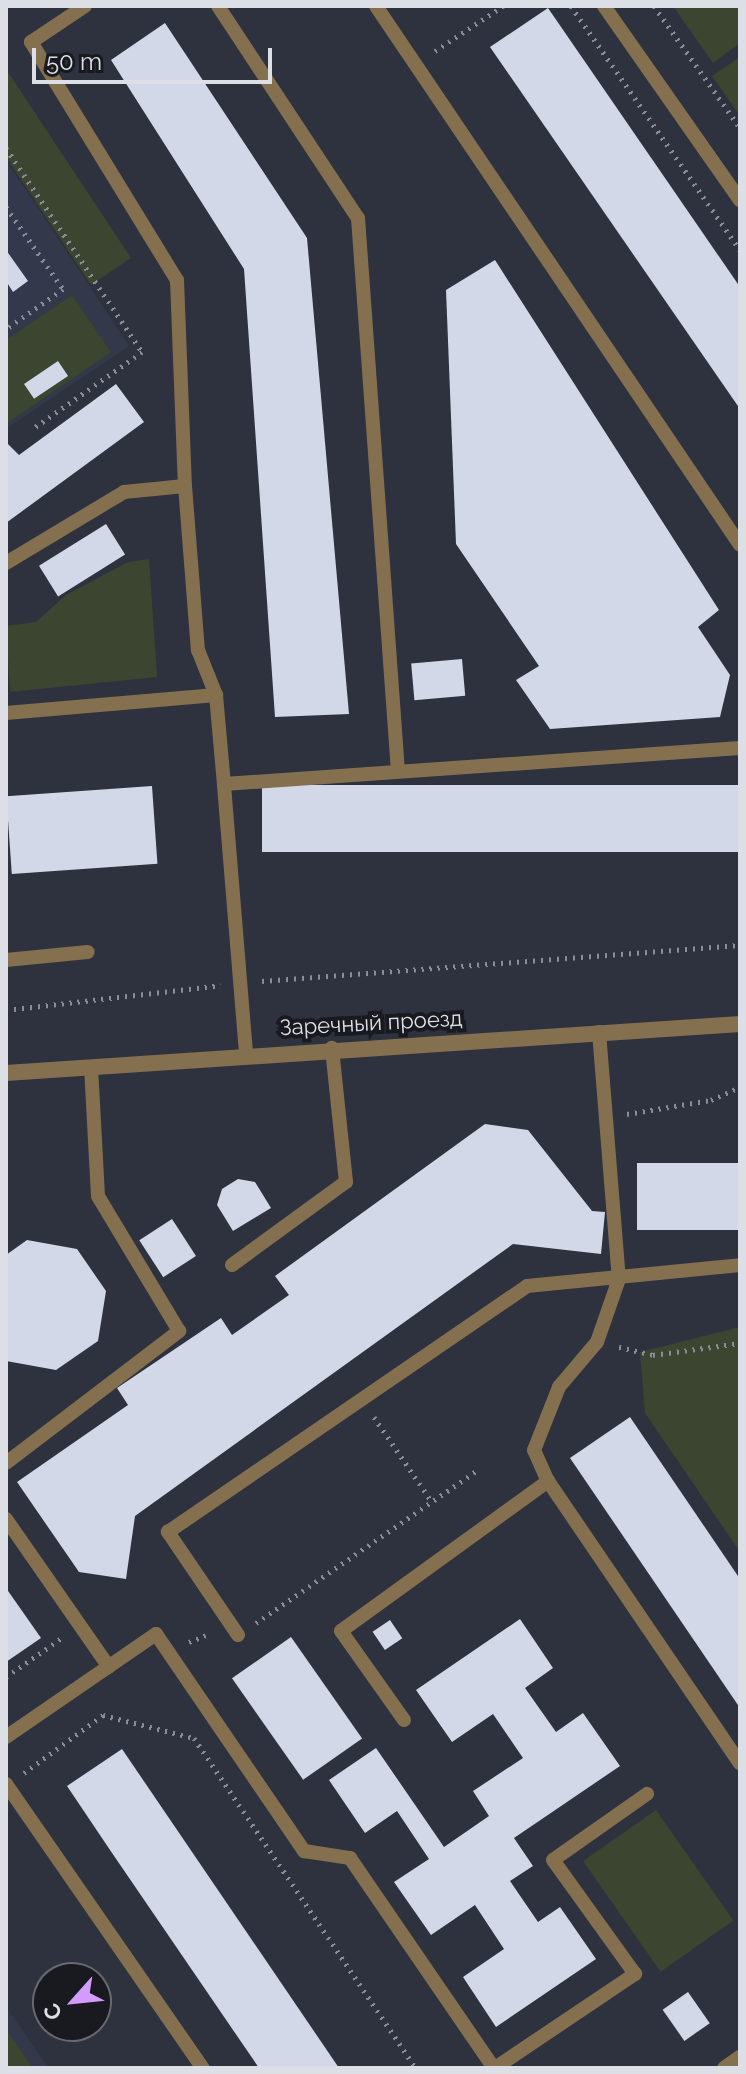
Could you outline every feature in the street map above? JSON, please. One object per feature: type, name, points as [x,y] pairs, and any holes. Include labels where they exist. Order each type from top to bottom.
[{"type":"street","name":"Заречный проезд","points":[[6,1073],[246,1053],[740,1024]]},
{"type":"lane","points":[[85,6],[31,42],[177,280],[185,486],[198,650],[216,695],[246,1053]]},
{"type":"lane","points":[[218,6],[358,218],[398,772]]},
{"type":"lane","points":[[376,6],[740,545]]},
{"type":"lane","points":[[604,6],[740,200]]},
{"type":"lane","points":[[6,563],[124,492],[185,486]]},
{"type":"lane","points":[[6,713],[216,695]]},
{"type":"lane","points":[[224,784],[740,748]]},
{"type":"lane","points":[[6,960],[88,952]]},
{"type":"lane","points":[[599,1032],[619,1279],[597,1342],[559,1387],[534,1450],[548,1481],[740,1763]]},
{"type":"lane","points":[[232,1265],[346,1182],[332,1048]]},
{"type":"lane","points":[[6,1463],[179,1331],[98,1196],[91,1067]]},
{"type":"lane","points":[[238,1635],[168,1532],[527,1286],[740,1265]]},
{"type":"lane","points":[[404,1720],[341,1631],[548,1481]]},
{"type":"lane","points":[[6,1519],[109,1667]]},
{"type":"lane","points":[[6,1737],[156,1634],[304,1851],[350,1858],[494,2068],[635,1974],[553,1860],[647,1794]]},
{"type":"lane","points":[[12,1781],[203,2068]]},
{"type":"lane","points":[[724,2068],[740,2057]]},
{"type":"path","points":[[435,51],[503,6]]},
{"type":"path","points":[[571,6],[740,250]]},
{"type":"path","points":[[654,6],[740,128]]},
{"type":"path","points":[[6,148],[142,352],[34,428]]},
{"type":"path","points":[[6,207],[63,289],[6,329]]},
{"type":"path","points":[[6,1010],[241,983],[740,945]]},
{"type":"path","points":[[606,1117],[711,1100],[740,1087]]},
{"type":"path","points":[[597,1342],[653,1355],[740,1343]]},
{"type":"path","points":[[361,1399],[432,1502]]},
{"type":"path","points":[[170,1655],[204,1632],[217,1650],[476,1471]]},
{"type":"path","points":[[6,1677],[69,1633]]},
{"type":"path","points":[[12,1781],[103,1715],[194,1738],[416,2068]]},
{"type":"shaded area","points":[[6,160],[129,346],[6,429]]},
{"type":"shaded area","points":[[6,2007],[49,2068],[6,2068]]},
{"type":"green space","points":[[673,6],[740,6],[740,43],[713,63]]},
{"type":"green space","points":[[740,57],[740,116],[712,76]]},
{"type":"green space","points":[[6,69],[131,258],[91,285],[6,157]]},
{"type":"green space","points":[[72,295],[111,352],[6,424],[6,340]]},
{"type":"green space","points":[[149,559],[157,677],[10,692],[6,626],[36,622],[66,595],[128,562]]},
{"type":"green space","points":[[740,1327],[740,1552],[645,1413],[640,1352]]},
{"type":"green space","points":[[656,1810],[733,1921],[661,1972],[583,1861]]},
{"type":"green space","points":[[6,2029],[33,2068],[6,2068]]},
{"type":"building","points":[[548,8],[740,287],[740,409],[490,47]]},
{"type":"building","points":[[165,23],[307,238],[349,714],[275,717],[244,269],[111,60]]},
{"type":"building","points":[[6,250],[28,281],[13,292],[6,281]]},
{"type":"building","points":[[495,260],[719,610],[698,627],[730,675],[720,717],[550,729],[516,680],[539,666],[456,544],[446,290]]},
{"type":"building","points":[[58,361],[68,376],[34,399],[24,384]]},
{"type":"building","points":[[116,384],[144,422],[6,523],[6,442],[19,455]]},
{"type":"building","points":[[106,524],[125,555],[58,596],[39,566]]},
{"type":"building","points":[[462,659],[465,696],[414,700],[411,663]]},
{"type":"building","points":[[262,785],[740,785],[740,852],[262,852]]},
{"type":"building","points":[[152,786],[157,864],[12,874],[6,796]]},
{"type":"building","points":[[485,1124],[528,1130],[592,1211],[605,1212],[601,1254],[513,1244],[135,1516],[126,1579],[79,1572],[17,1482],[128,1405],[117,1388],[221,1318],[232,1335],[289,1295],[275,1276]]},
{"type":"building","points":[[637,1163],[740,1163],[740,1230],[637,1230]]},
{"type":"building","points":[[238,1179],[255,1182],[271,1208],[233,1231],[217,1205],[222,1189]]},
{"type":"building","points":[[172,1219],[196,1256],[163,1277],[139,1240]]},
{"type":"building","points":[[27,1240],[77,1249],[106,1291],[98,1341],[56,1370],[6,1361],[6,1255]]},
{"type":"building","points":[[630,1417],[740,1579],[740,1708],[570,1458]]},
{"type":"building","points":[[6,1588],[41,1638],[6,1662]]},
{"type":"building","points":[[520,1619],[553,1668],[525,1688],[556,1732],[583,1713],[620,1766],[514,1838],[533,1866],[510,1881],[538,1922],[560,1907],[596,1959],[496,2027],[463,1977],[504,1949],[475,1905],[431,1935],[394,1882],[429,1859],[397,1811],[365,1833],[329,1780],[376,1748],[444,1847],[489,1816],[473,1791],[523,1758],[493,1714],[452,1742],[416,1690]]},
{"type":"building","points":[[390,1620],[402,1638],[385,1650],[373,1632]]},
{"type":"building","points":[[291,1637],[362,1739],[303,1780],[232,1678]]},
{"type":"building","points":[[122,1749],[339,2068],[259,2068],[110,1850],[67,1786]]},
{"type":"building","points":[[688,1992],[710,2023],[684,2041],[663,2010]]}]
